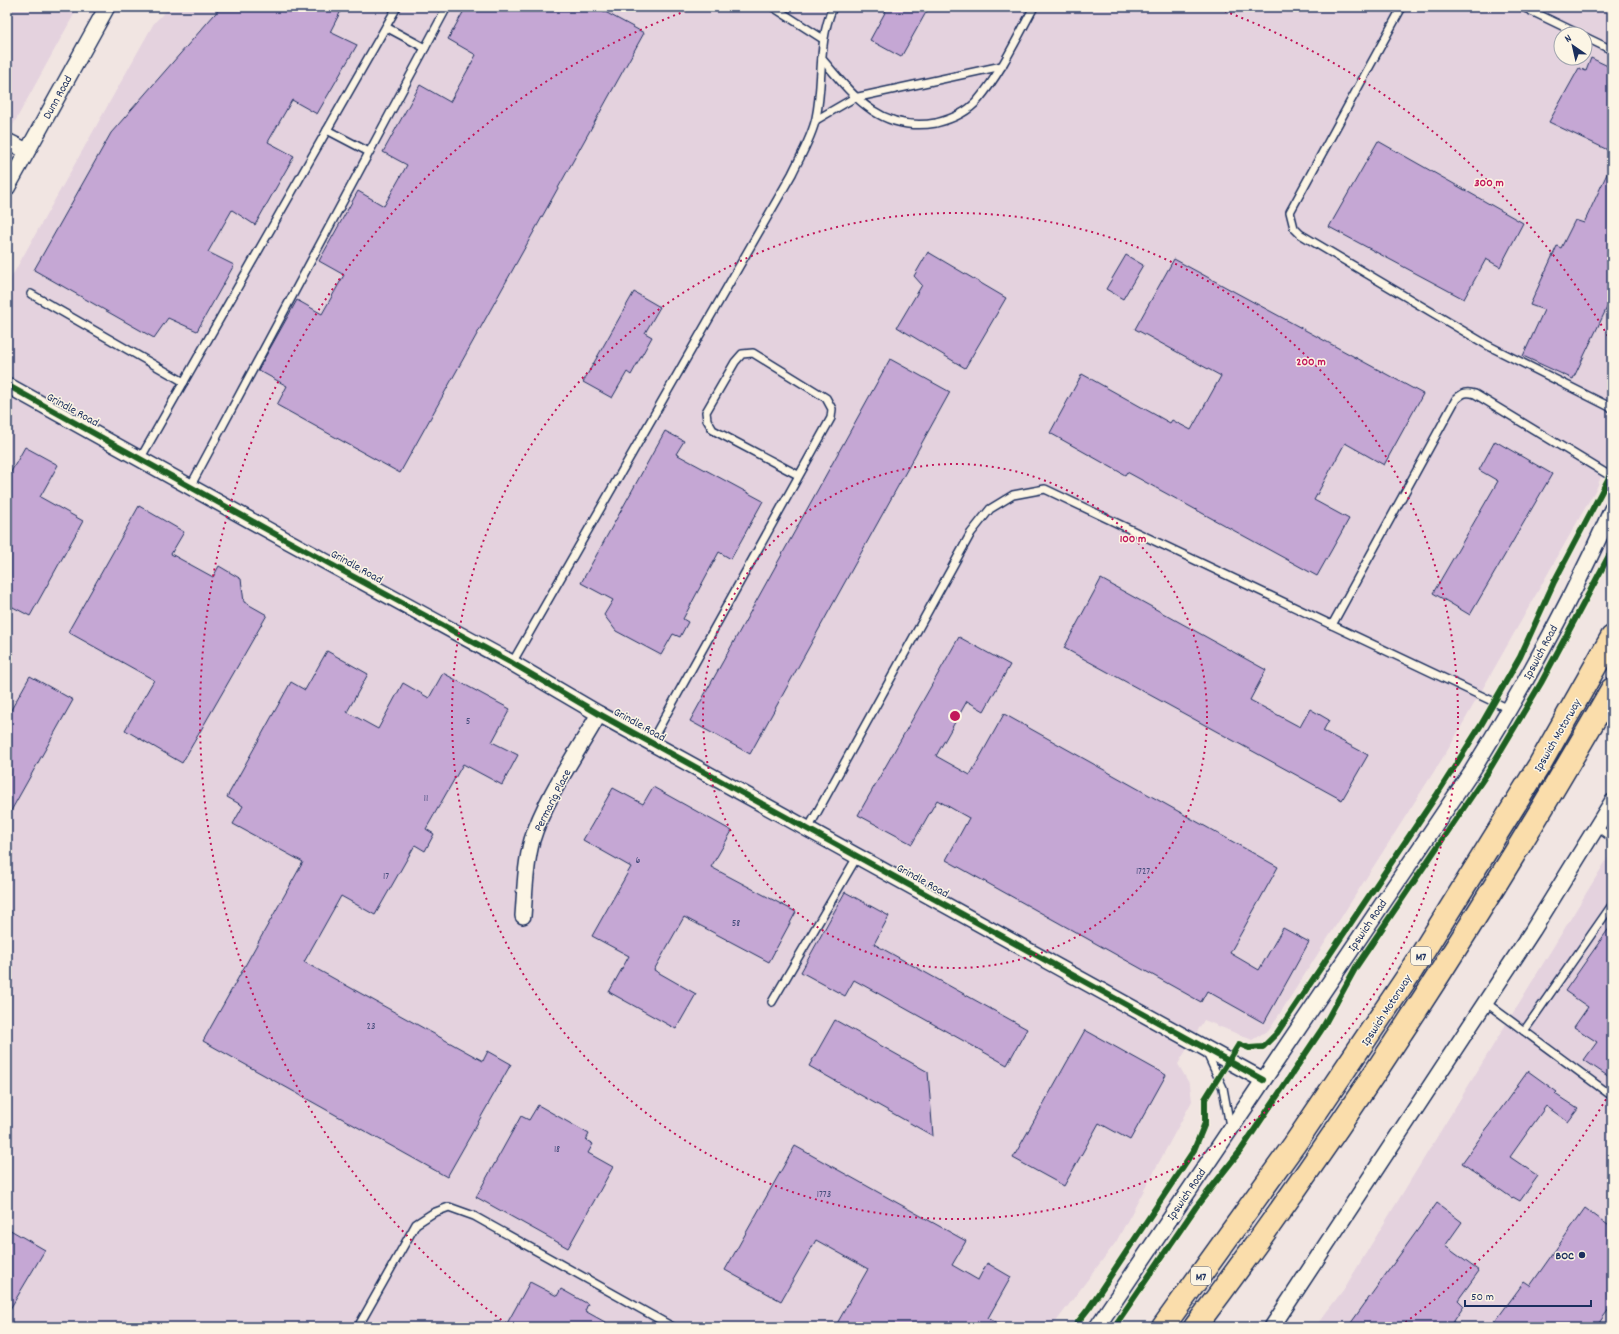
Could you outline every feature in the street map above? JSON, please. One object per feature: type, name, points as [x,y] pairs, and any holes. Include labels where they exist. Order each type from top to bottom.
[{"type":"highway","points":[[1591,678],[1612,630]]},
{"type":"highway","name":"Ipswich Motorway","points":[[1164,1327],[1290,1152],[1351,1064],[1492,843],[1591,678],[1612,637]]},
{"type":"highway","name":"Ipswich Motorway","points":[[1195,1327],[1340,1126],[1412,1018],[1507,867],[1612,689]]},
{"type":"street","name":"Dunn Road","points":[[7,188],[107,7]]},
{"type":"street","points":[[7,141],[27,151]]},
{"type":"street","name":"Grindle Road","points":[[7,384],[140,459],[512,663],[599,714],[1263,1080]]},
{"type":"street","name":"Ipswich Road","points":[[1097,1327],[1472,771],[1510,709],[1577,582],[1612,509]]},
{"type":"street","name":"Permarig Place","points":[[523,916],[526,869],[532,841],[545,809],[599,714]]},
{"type":"street","points":[[1272,1327],[1537,924],[1612,802]]},
{"type":"lane","points":[[140,459],[397,7]]},
{"type":"lane","points":[[190,486],[447,7]]},
{"type":"lane","points":[[773,7],[823,38]]},
{"type":"lane","points":[[512,663],[747,256],[792,174],[816,120],[820,90],[823,38],[826,23],[833,7]]},
{"type":"lane","points":[[822,59],[854,98],[886,119],[903,124],[926,125],[944,121],[961,115],[977,101],[1002,66],[1034,7]]},
{"type":"lane","points":[[1402,7],[1290,212],[1294,228],[1300,234],[1487,345],[1612,408]]},
{"type":"lane","points":[[1524,7],[1563,26]]},
{"type":"lane","points":[[386,27],[425,48]]},
{"type":"lane","points":[[1593,41],[1612,50]]},
{"type":"lane","points":[[816,120],[854,98],[1002,66]]},
{"type":"lane","points":[[327,130],[369,152]]},
{"type":"lane","points":[[31,294],[184,382]]},
{"type":"lane","points":[[651,742],[831,418],[832,409],[826,398],[753,353],[742,354],[735,362],[706,412],[707,420],[713,430],[798,475]]},
{"type":"lane","points":[[1332,625],[1456,399],[1462,394],[1467,392],[1475,394],[1612,476]]},
{"type":"lane","points":[[808,829],[971,533],[990,509],[1012,495],[1045,489],[1510,709]]},
{"type":"lane","points":[[1597,827],[1612,838]]},
{"type":"lane","points":[[772,1002],[858,857]]},
{"type":"lane","points":[[1524,1032],[1612,905]]},
{"type":"lane","points":[[1485,1002],[1612,1096]]},
{"type":"lane","points":[[1204,1048],[1223,1088],[1230,1129]]},
{"type":"lane","points":[[358,1327],[416,1224],[433,1213],[449,1207],[474,1216],[673,1327]]},
{"type":"shaded area","points":[[7,7],[78,7],[7,136]]},
{"type":"shaded area","points":[[170,7],[1612,7],[1612,449],[1597,487],[1449,748],[1270,1029],[1252,1040],[1204,1020],[1178,1064],[1190,1085],[1192,1101],[1116,1242],[1052,1327],[7,1327],[7,285],[154,23]]},
{"type":"shaded area","points":[[1612,851],[1612,1327],[1315,1327],[1344,1289]]},
{"type":"building","points":[[221,7],[343,7],[330,32],[357,45],[317,114],[292,100],[268,142],[294,156],[255,225],[232,210],[208,252],[234,265],[197,331],[168,318],[154,338],[34,270],[111,133]]},
{"type":"building","points":[[466,7],[596,7],[644,33],[400,473],[277,405],[287,386],[258,370],[297,300],[322,314],[344,275],[319,261],[358,191],[384,206],[407,165],[383,152],[420,85],[450,102],[476,55],[448,39]]},
{"type":"building","points":[[888,7],[929,7],[901,57],[870,40]]},
{"type":"building","points":[[1593,59],[1612,68],[1612,152],[1549,122],[1579,68],[1586,71],[1588,66],[1593,66]]},
{"type":"building","points":[[1378,141],[1523,223],[1500,267],[1486,259],[1464,299],[1329,227]]},
{"type":"building","points":[[1612,163],[1612,297],[1573,379],[1523,356],[1544,310],[1530,305],[1557,246],[1561,248],[1575,220],[1584,223]]},
{"type":"building","points":[[928,252],[1006,298],[965,368],[897,327],[922,285],[914,276]]},
{"type":"building","points":[[1126,255],[1143,265],[1123,299],[1106,289]]},
{"type":"building","points":[[1174,259],[1423,394],[1384,465],[1345,443],[1314,500],[1349,519],[1317,576],[1127,472],[1125,475],[1050,433],[1082,374],[1170,423],[1172,420],[1191,430],[1221,376],[1135,329]]},
{"type":"building","points":[[634,292],[660,307],[645,333],[652,337],[631,375],[627,372],[612,398],[583,382]]},
{"type":"building","points":[[890,359],[950,392],[750,754],[690,721]]},
{"type":"building","points":[[665,431],[684,441],[676,454],[763,501],[731,559],[719,552],[683,619],[688,622],[680,637],[673,634],[661,655],[616,631],[604,615],[613,600],[581,583]]},
{"type":"building","points":[[1495,441],[1552,474],[1470,615],[1433,593],[1498,481],[1479,470]]},
{"type":"building","points":[[25,447],[58,465],[40,497],[83,521],[30,616],[7,604],[7,479]]},
{"type":"building","points":[[139,506],[184,532],[171,554],[213,577],[219,566],[241,579],[244,602],[267,615],[182,763],[125,730],[154,680],[68,632]]},
{"type":"building","points":[[1101,579],[1266,670],[1250,700],[1300,727],[1310,709],[1329,720],[1323,731],[1368,755],[1342,800],[1064,648]]},
{"type":"building","points":[[959,637],[1010,665],[984,711],[967,701],[936,756],[970,775],[1004,714],[1278,867],[1230,953],[1259,970],[1283,928],[1309,942],[1264,1023],[1207,991],[1201,1002],[946,860],[969,818],[937,800],[912,844],[858,815]]},
{"type":"building","points":[[327,651],[368,674],[347,712],[378,729],[403,683],[429,698],[443,673],[510,709],[492,742],[518,755],[502,785],[463,764],[426,829],[434,834],[425,851],[415,845],[375,915],[341,896],[304,962],[483,1061],[488,1051],[511,1064],[447,1177],[203,1041],[303,862],[233,824],[243,806],[227,797],[291,682],[305,690]]},
{"type":"building","points":[[30,676],[73,700],[7,818],[7,717]]},
{"type":"building","points":[[653,787],[732,831],[711,867],[796,912],[769,962],[684,917],[654,970],[696,994],[676,1029],[609,992],[629,956],[592,936],[631,867],[583,840],[613,788],[643,804]]},
{"type":"building","points":[[845,892],[889,916],[874,944],[1027,1029],[1007,1065],[854,980],[845,996],[801,972]]},
{"type":"building","points":[[1612,924],[1612,1079],[1584,1060],[1597,1042],[1574,1027],[1588,1007],[1565,991]]},
{"type":"building","points":[[835,1020],[928,1072],[933,1136],[809,1066]]},
{"type":"building","points":[[1085,1030],[1166,1075],[1130,1140],[1099,1123],[1064,1186],[1013,1158]]},
{"type":"building","points":[[1528,1071],[1557,1092],[1555,1094],[1578,1109],[1568,1122],[1546,1106],[1510,1157],[1538,1176],[1520,1201],[1513,1197],[1512,1198],[1462,1163]]},
{"type":"building","points":[[538,1105],[589,1134],[586,1140],[593,1144],[588,1153],[613,1167],[568,1248],[476,1197],[521,1116],[529,1120]]},
{"type":"building","points":[[795,1146],[966,1241],[952,1265],[978,1280],[987,1263],[1011,1277],[988,1318],[1004,1327],[835,1327],[868,1269],[816,1240],[781,1301],[725,1270]]},
{"type":"building","points":[[1437,1203],[1462,1222],[1445,1246],[1479,1271],[1458,1300],[1464,1306],[1450,1327],[1348,1327]]},
{"type":"building","name":"BOC","points":[[1585,1208],[1612,1228],[1612,1305],[1596,1327],[1491,1327],[1524,1282],[1530,1286]]},
{"type":"building","points":[[7,1228],[45,1250],[7,1314]]},
{"type":"building","points":[[530,1282],[557,1296],[561,1289],[588,1304],[585,1311],[614,1327],[505,1327]]},
{"type":"cycle path","points":[[7,385],[286,540],[512,663],[599,714],[1263,1080]]},
{"type":"cycle path","points":[[1074,1327],[1089,1308],[1194,1150],[1205,1123],[1205,1099],[1239,1044],[1249,1048],[1263,1047],[1277,1033],[1436,796],[1481,725],[1520,657],[1554,582],[1612,472]]},
{"type":"cycle path","points":[[1114,1327],[1196,1207],[1241,1150],[1322,1029],[1356,967],[1488,772],[1541,683],[1612,550]]},
{"type":"place","name":"BOC","points":[[1582,1255]]}]
